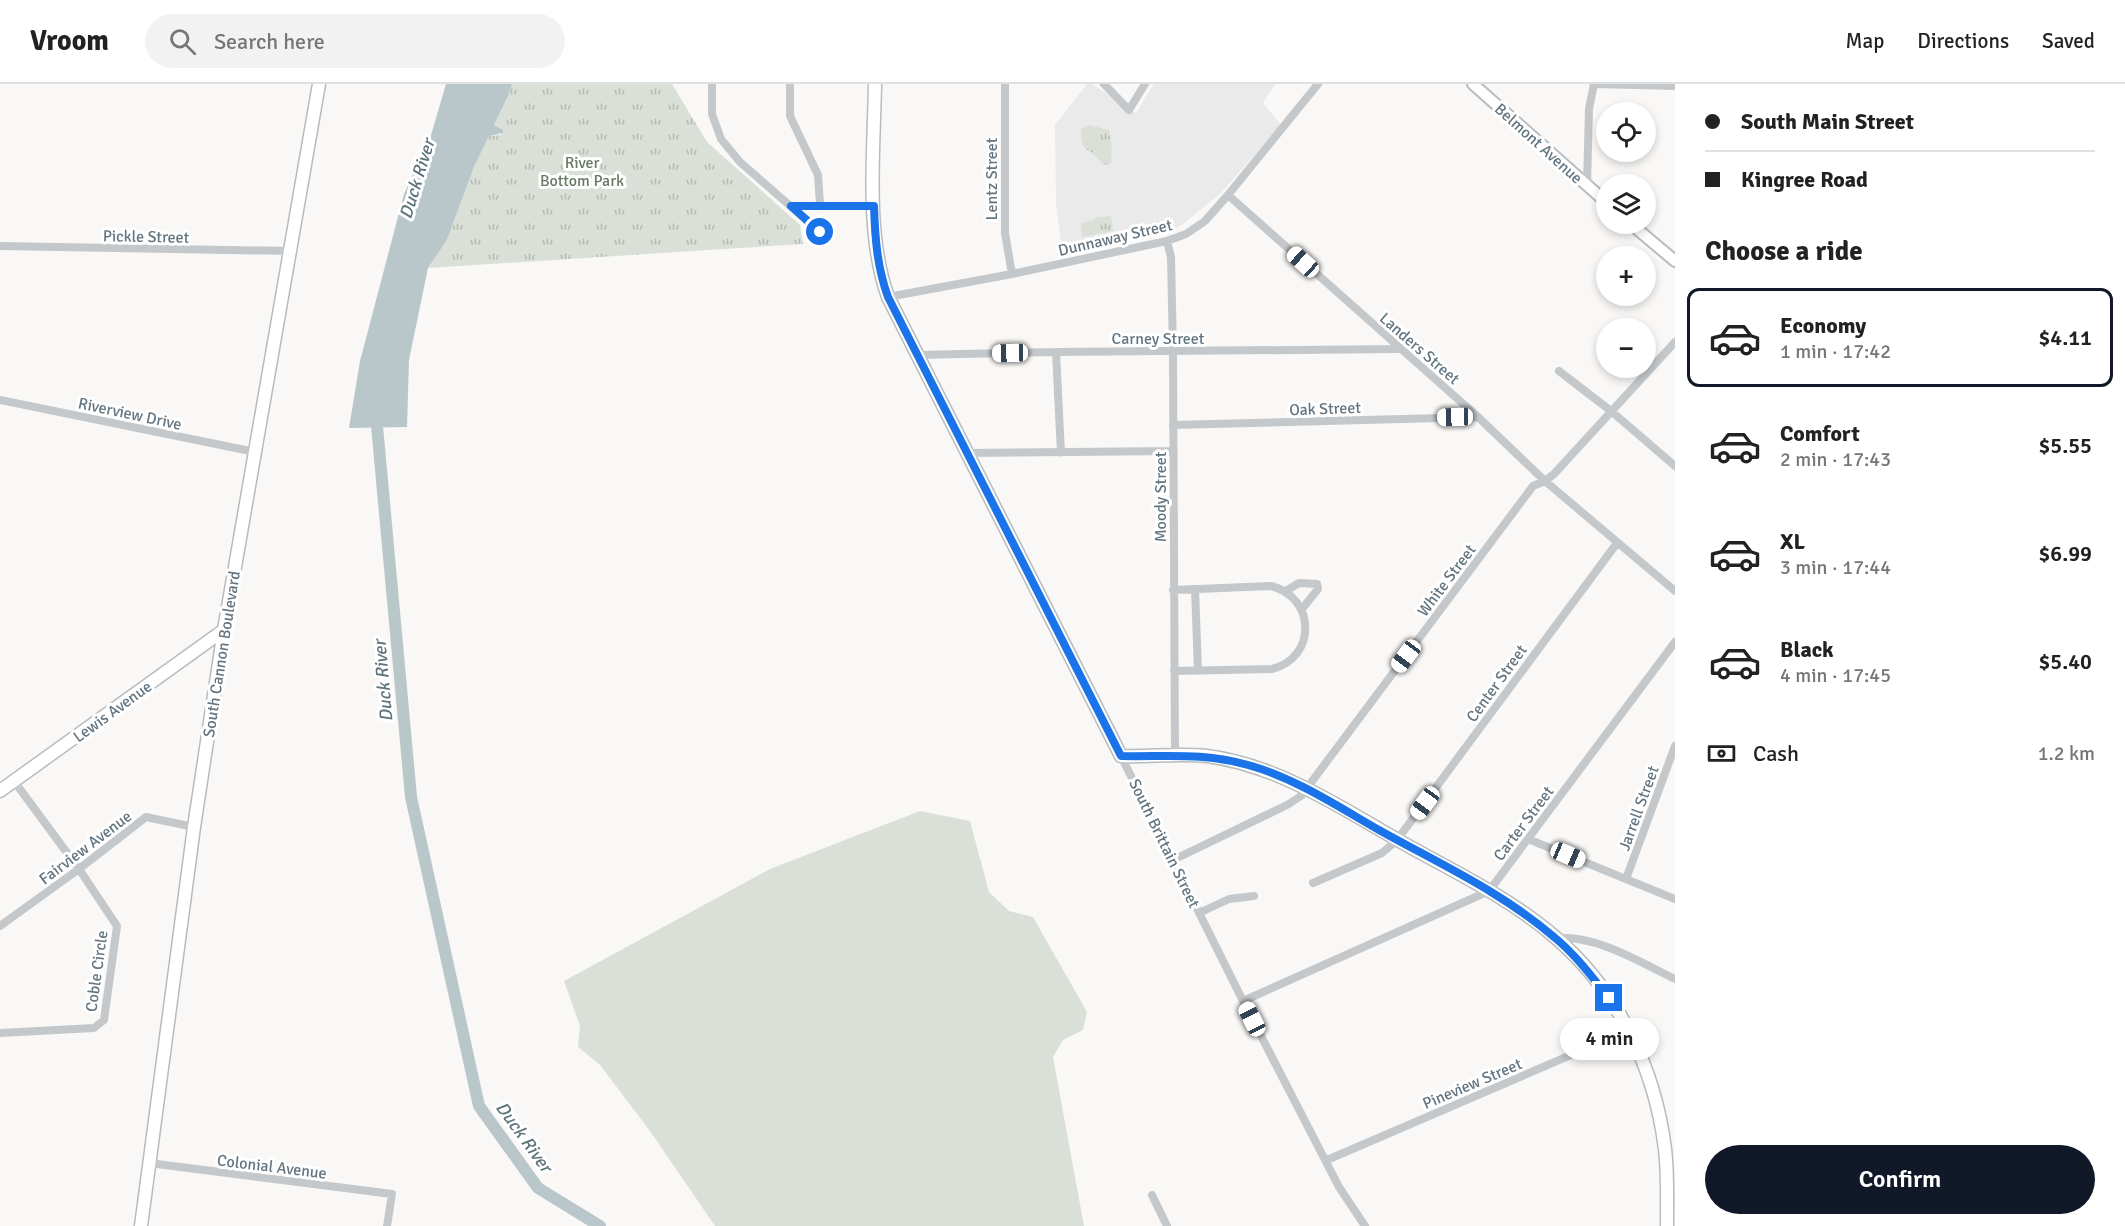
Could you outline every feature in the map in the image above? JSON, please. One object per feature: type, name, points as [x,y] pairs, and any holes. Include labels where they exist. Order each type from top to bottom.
[{"type":"main road","name":"South Cannon Boulevard","points":[[141,1226],[194,827],[224,630],[319,84]]},
{"type":"main road","name":"South Brittain Street","points":[[875,84],[874,206],[877,256],[888,297],[1121,756]]},
{"type":"main road","name":"Belmont Avenue","points":[[1473,84],[1596,193]]},
{"type":"main road","points":[[1644,234],[1675,261]]},
{"type":"main road","name":"Lewis Avenue","points":[[0,791],[224,630]]},
{"type":"main road","points":[[1121,756],[1175,754],[1205,756],[1275,774],[1489,891],[1555,938],[1602,989],[1629,1030],[1643,1061],[1658,1106],[1665,1151],[1667,1226]]},
{"type":"street","points":[[712,84],[712,114],[721,139],[740,162],[820,232]]},
{"type":"street","points":[[790,84],[790,116],[818,175],[820,205]]},
{"type":"street","name":"Lentz Street","points":[[1005,84],[1005,233],[1012,274]]},
{"type":"street","points":[[1104,84],[1129,110],[1145,84]]},
{"type":"street","name":"Dunnaway Street","points":[[888,297],[1012,274],[1167,241],[1186,234],[1228,195],[1318,84]]},
{"type":"street","points":[[1587,185],[1589,109],[1594,84],[1675,86]]},
{"type":"street","name":"Landers Street","points":[[1228,195],[1478,417],[1545,481],[1675,591]]},
{"type":"street","points":[[791,206],[874,206]]},
{"type":"street","name":"Moody Street","points":[[1167,241],[1171,257],[1173,352],[1175,754]]},
{"type":"street","name":"Pickle Street","points":[[0,246],[291,251]]},
{"type":"street","name":"White Street","points":[[1173,860],[1301,796],[1533,486],[1545,481],[1675,342]]},
{"type":"street","name":"Carney Street","points":[[917,355],[1399,348]]},
{"type":"street","points":[[1056,352],[1061,453]]},
{"type":"street","points":[[1559,371],[1611,411],[1675,466]]},
{"type":"street","name":"Riverview Drive","points":[[0,399],[255,452]]},
{"type":"street","name":"Oak Street","points":[[1173,425],[1478,417]]},
{"type":"street","points":[[966,453],[1173,451]]},
{"type":"street","name":"Center Street","points":[[1313,883],[1382,853],[1397,840],[1617,543]]},
{"type":"street","points":[[1286,591],[1299,583],[1317,584],[1318,589],[1302,609]]},
{"type":"street","points":[[1173,590],[1271,586],[1286,591],[1302,609],[1306,628],[1302,647],[1290,662],[1272,669],[1174,671]]},
{"type":"street","points":[[1195,589],[1198,671]]},
{"type":"street","name":"Carter Street","points":[[1243,1001],[1489,891],[1675,642]]},
{"type":"street","name":"Jarrell Street","points":[[1626,879],[1675,746]]},
{"type":"street","name":"South Brittain Street","points":[[1121,756],[1339,1187],[1365,1226]]},
{"type":"street","name":"Coble Circle","points":[[0,1033],[94,1028],[104,1020],[117,926],[79,869],[14,781]]},
{"type":"street","name":"Fairview Avenue","points":[[0,926],[146,817],[194,827]]},
{"type":"street","points":[[1528,838],[1675,899]]},
{"type":"street","points":[[1199,913],[1229,899],[1254,896]]},
{"type":"street","points":[[1555,938],[1582,938],[1626,955],[1675,979]]},
{"type":"street","name":"Pineview Street","points":[[1327,1160],[1629,1030]]},
{"type":"street","name":"Colonial Avenue","points":[[149,1163],[392,1194],[387,1226]]},
{"type":"street","points":[[1152,1195],[1167,1226]]},
{"type":"shaded area","points":[[1087,84],[1092,84],[1136,113],[1154,84],[1275,84],[1263,103],[1281,125],[1220,194],[1179,227],[1062,249],[1056,204],[1055,125]]},
{"type":"green space","name":"River Bottom Park","points":[[512,84],[672,84],[707,142],[800,225],[803,244],[428,268],[447,240],[474,167],[489,136],[501,135],[503,130],[494,125]]},
{"type":"green space","points":[[1089,125],[1109,130],[1112,150],[1111,163],[1108,165],[1102,164],[1082,143],[1081,129]]},
{"type":"green space","points":[[1111,216],[1113,231],[1082,237],[1081,223],[1094,220],[1094,218]]},
{"type":"green space","points":[[920,811],[970,821],[989,892],[1009,911],[1033,917],[1087,1012],[1083,1030],[1063,1040],[1053,1057],[1084,1226],[715,1226],[650,1131],[600,1065],[578,1047],[580,1026],[564,981],[770,869]]},
{"type":"water","points":[[446,84],[512,84],[494,125],[503,130],[503,133],[489,136],[474,167],[447,240],[428,268],[409,360],[407,427],[349,428],[360,361],[404,194],[431,135]]},
{"type":"waterway","name":"Duck River","points":[[379,414],[377,426],[411,797],[479,1106],[538,1188],[600,1226]]},
{"type":"route","points":[[820,232],[791,206],[874,206],[877,256],[888,297],[1121,756],[1175,754],[1205,756],[1265,770],[1286,779],[1489,891],[1529,917],[1578,961],[1609,998]]}]
